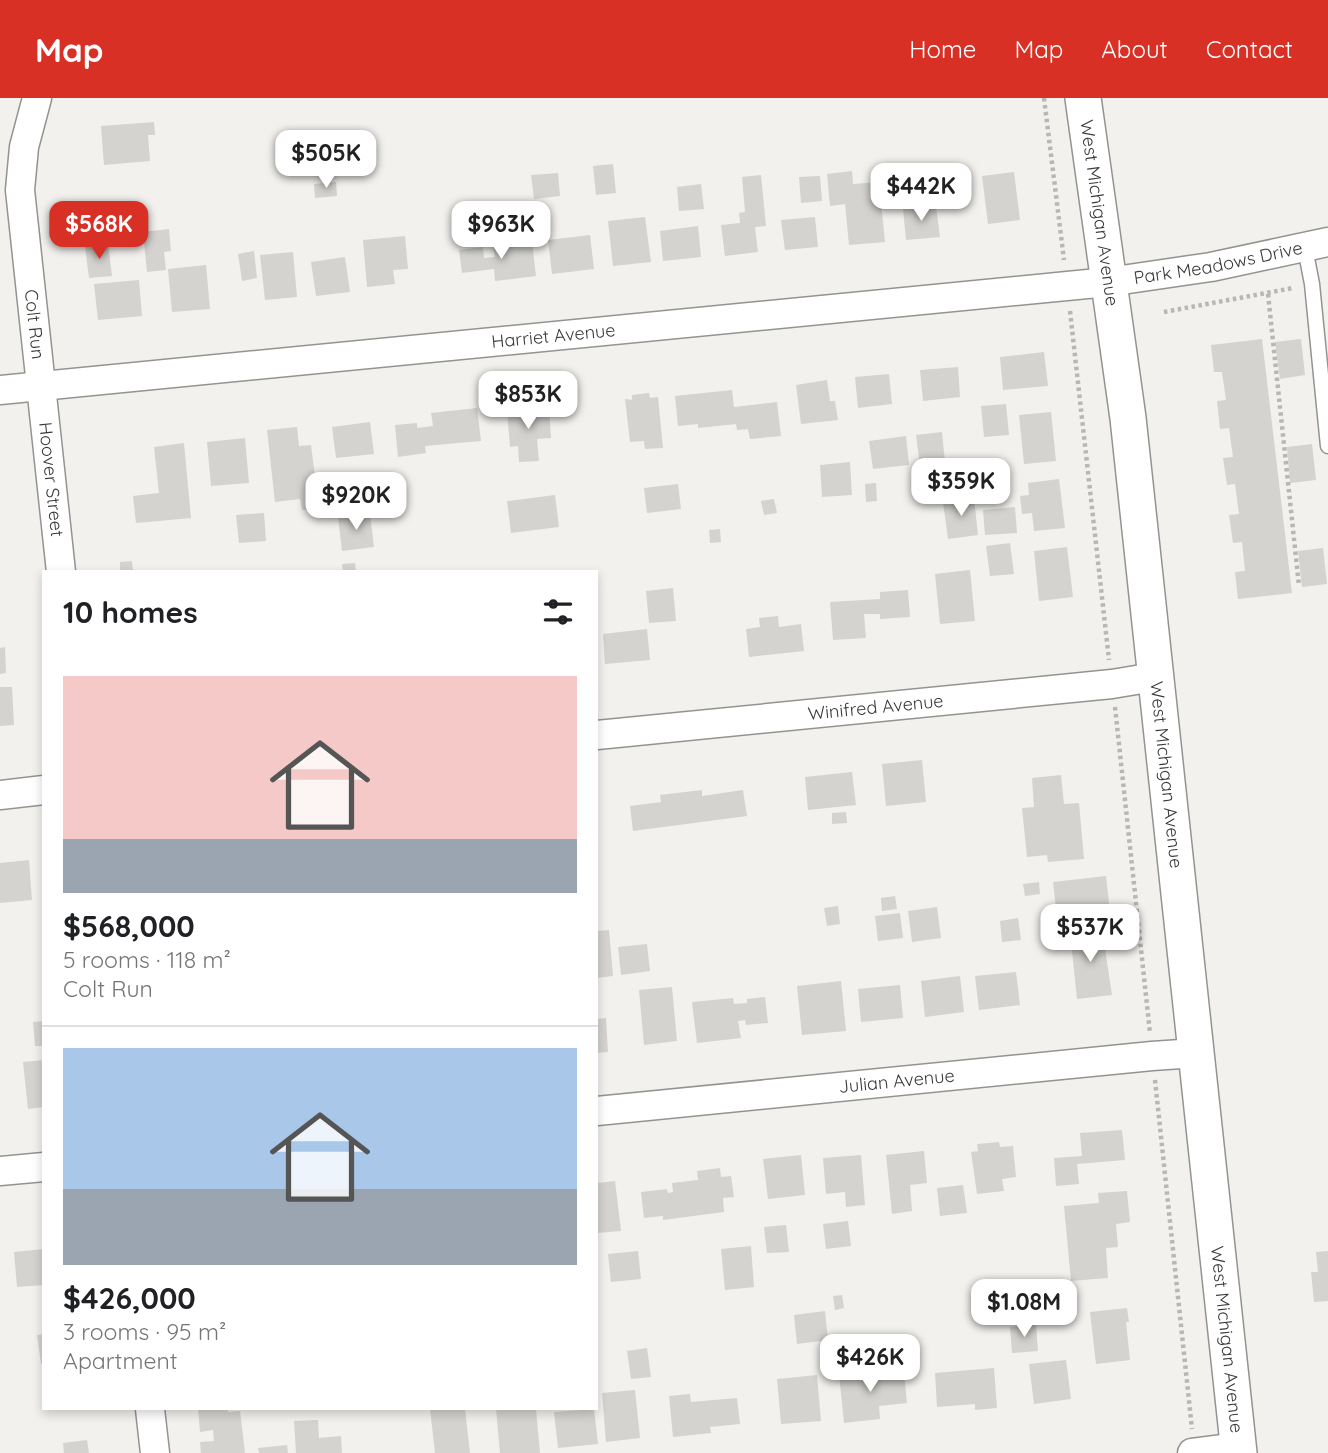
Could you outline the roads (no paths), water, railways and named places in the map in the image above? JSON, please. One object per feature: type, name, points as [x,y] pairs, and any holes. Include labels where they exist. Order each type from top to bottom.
[{"type":"street","name":"Colt Run","points":[[37,98],[24,147],[20,190],[41,387]]},
{"type":"street","name":"West Michigan Avenue","points":[[1083,98],[1128,418],[1239,1450]]},
{"type":"street","name":"Park Meadows Drive","points":[[1108,282],[1211,267],[1317,245]]},
{"type":"street","name":"Harriet Avenue","points":[[0,390],[1108,282]]},
{"type":"street","name":"Hoover Street","points":[[41,387],[61,570]]},
{"type":"street","name":"Winifred Avenue","points":[[598,735],[1112,684],[1154,677]]},
{"type":"street","points":[[0,794],[42,790]]},
{"type":"street","name":"Julian Avenue","points":[[598,1111],[1196,1053]]},
{"type":"street","points":[[0,1171],[42,1167]]},
{"type":"street","points":[[150,1410],[155,1453]]},
{"type":"street","points":[[1193,1453],[1239,1450]]},
{"type":"lane","points":[[1317,245],[1312,284],[1328,446]]}]
